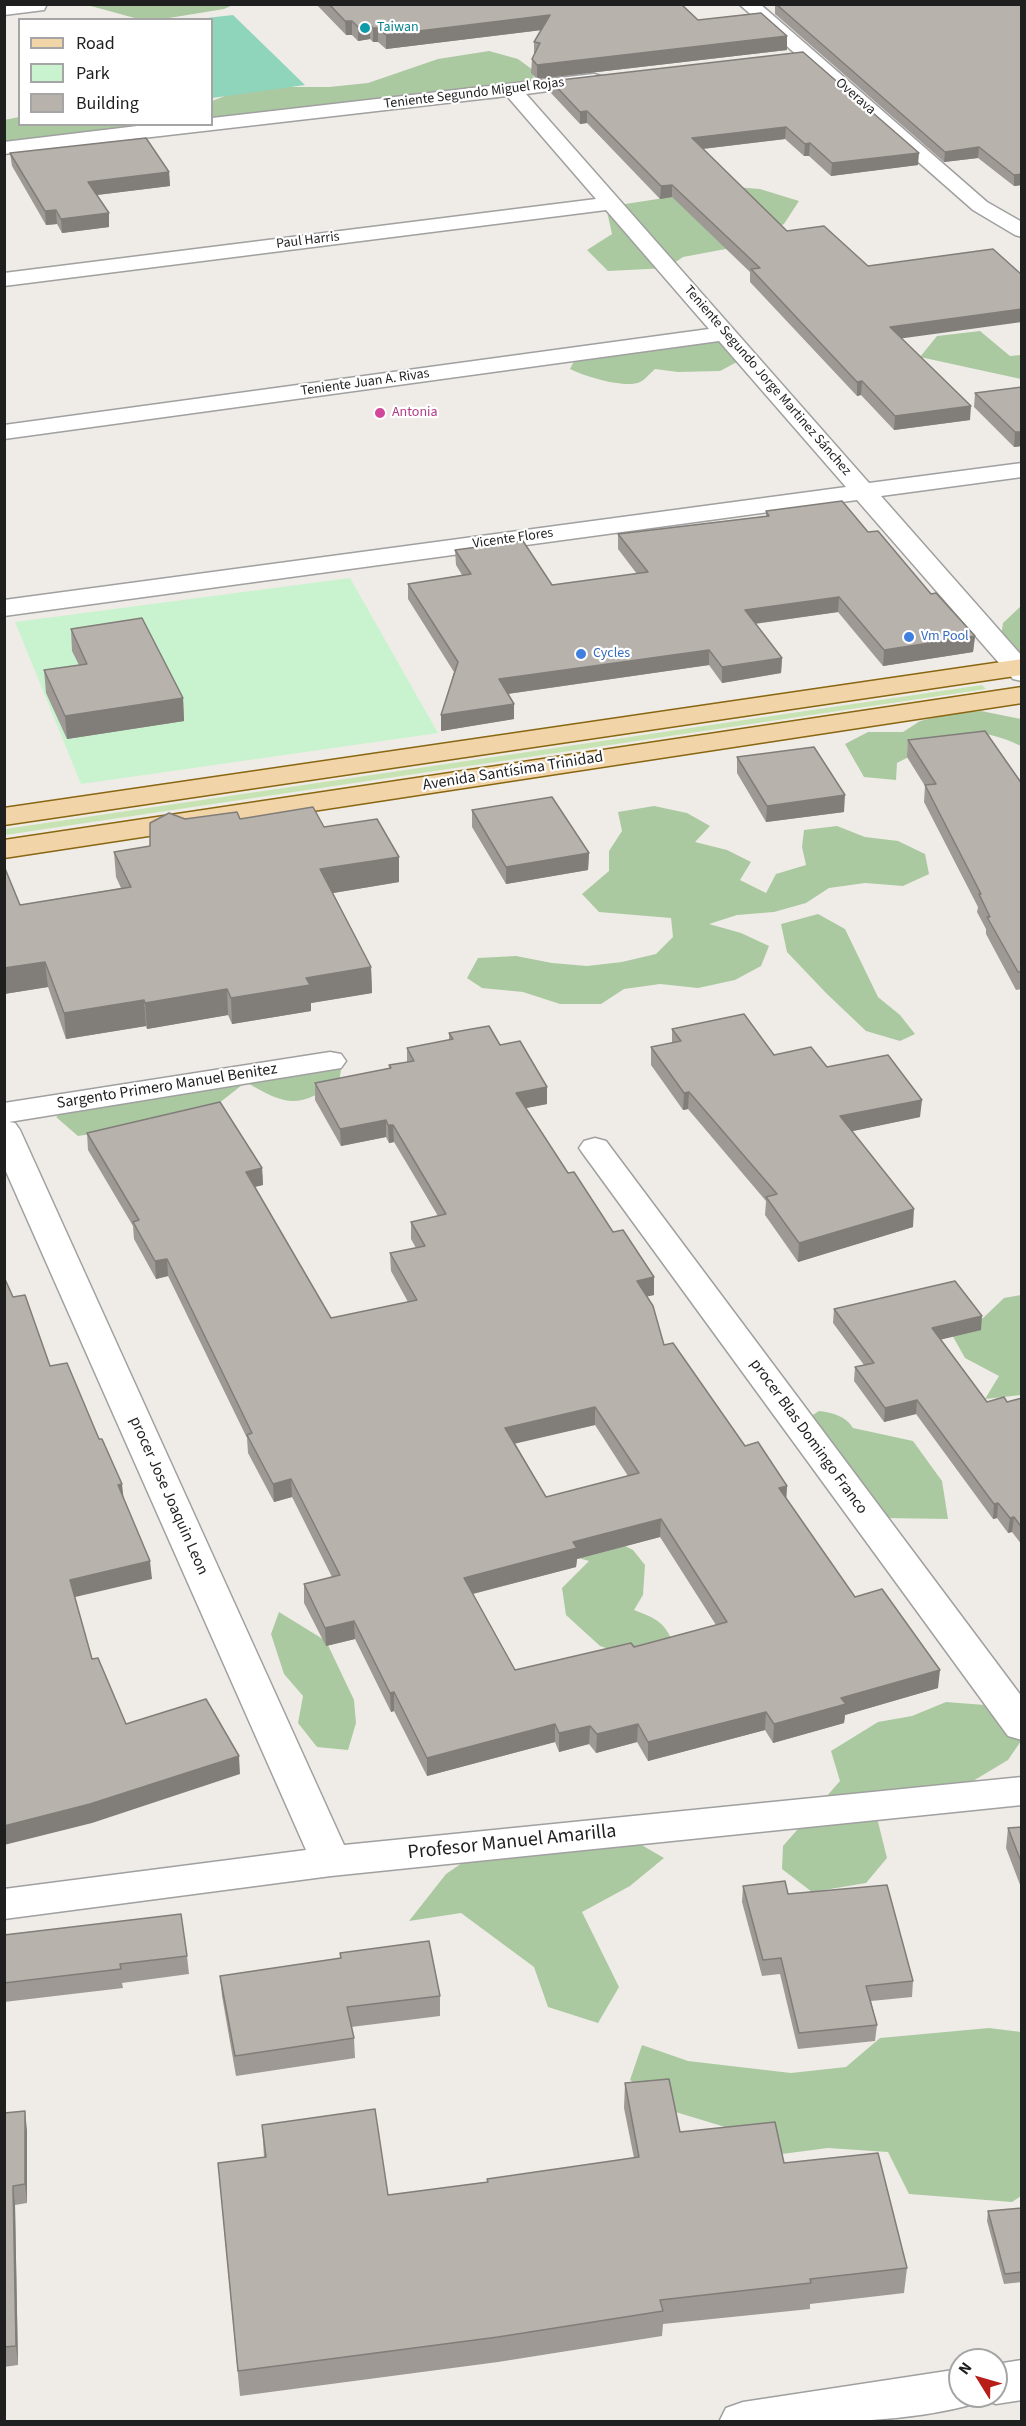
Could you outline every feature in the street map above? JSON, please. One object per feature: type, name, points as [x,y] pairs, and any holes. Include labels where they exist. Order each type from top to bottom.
[{"type":"main road","name":"Avenida Santísima Trinidad","points":[[4,817],[1020,669]]},
{"type":"main road","name":"Avenida Santísima Trinidad","points":[[4,849],[1022,695]]},
{"type":"street","points":[[4,9],[37,6],[36,4]]},
{"type":"street","name":"Overava","points":[[748,4],[980,206],[1022,231]]},
{"type":"street","points":[[784,59],[808,57]]},
{"type":"street","name":"Teniente Segundo Miguel Rojas","points":[[213,124],[619,78]]},
{"type":"street","name":"Teniente Segundo Jorge Martinez Sánchez","points":[[512,90],[1020,669]]},
{"type":"street","name":"Teniente Segundo Miguel Rojas","points":[[4,148],[194,126]]},
{"type":"street","name":"Paul Harris","points":[[4,280],[611,203]]},
{"type":"street","name":"Teniente Juan A. Rivas","points":[[4,432],[725,333]]},
{"type":"street","name":"Vicente Flores","points":[[4,608],[1022,470]]},
{"type":"street","name":"Sargento Primero Manuel Benitez","points":[[4,1113],[330,1061]]},
{"type":"street","name":"procer Jose Joaquin Leon","points":[[4,1130],[331,1861]]},
{"type":"street","name":"procer Blas Domingo Franco","points":[[595,1148],[1022,1726]]},
{"type":"street","name":"Profesor Manuel Amarilla","points":[[4,1904],[331,1861],[1022,1791]]},
{"type":"street","points":[[743,2421],[948,2391]]},
{"type":"green space","points":[[87,5],[233,5],[224,9],[169,18],[135,18]]},
{"type":"green space","points":[[233,15],[305,85],[213,98],[213,18],[207,18]]},
{"type":"green space","points":[[489,51],[518,59],[533,70],[534,83],[497,99],[409,105],[213,126],[213,101],[248,87],[329,87],[368,83],[438,59]]},
{"type":"green space","points":[[18,117],[18,126],[212,126],[5,148],[4,120]]},
{"type":"green space","points":[[735,187],[760,189],[799,201],[784,224],[731,248],[683,257],[667,268],[608,271],[587,250],[612,234],[606,207]]},
{"type":"green space","points":[[980,331],[1010,356],[1021,355],[1021,379],[920,357],[937,336]]},
{"type":"green space","points":[[718,336],[735,350],[737,362],[720,371],[678,372],[655,369],[640,382],[625,384],[594,378],[570,369],[578,353]]},
{"type":"green space","points":[[350,578],[438,733],[81,784],[15,622]]},
{"type":"green space","points":[[1021,606],[1021,654],[1000,644],[1003,623]]},
{"type":"green space","points":[[982,685],[986,689],[5,835],[5,829]]},
{"type":"green space","points":[[981,711],[1021,719],[1021,746],[986,734],[957,736],[943,740],[897,763],[896,780],[864,777],[845,744],[868,732],[903,732],[920,721],[949,714]]},
{"type":"green space","points":[[654,806],[687,813],[710,826],[695,842],[727,850],[751,862],[740,880],[766,893],[776,874],[806,865],[802,847],[804,830],[837,826],[865,837],[898,841],[925,854],[929,874],[903,886],[865,883],[829,888],[806,903],[774,912],[737,915],[709,924],[741,933],[769,946],[761,966],[735,980],[698,988],[660,984],[624,989],[601,1004],[560,1004],[523,992],[482,988],[467,978],[478,958],[516,956],[552,963],[587,966],[622,962],[656,954],[673,937],[671,918],[599,912],[582,894],[609,871],[609,851],[622,831],[618,812]]},
{"type":"green space","points":[[818,914],[845,929],[878,997],[900,1015],[915,1034],[900,1041],[866,1031],[787,952],[781,924]]},
{"type":"green space","points":[[308,1055],[343,1059],[339,1081],[303,1100],[283,1100],[246,1082],[214,1107],[110,1131],[78,1136],[56,1117],[76,1102],[213,1088]]},
{"type":"green space","points":[[1021,1295],[1021,1395],[985,1399],[999,1376],[965,1358],[951,1333],[983,1318],[1004,1298]]},
{"type":"green space","points":[[819,1411],[838,1415],[853,1428],[913,1441],[942,1481],[948,1519],[884,1518],[811,1416]]},
{"type":"green space","points":[[596,1531],[633,1550],[645,1565],[643,1595],[634,1610],[660,1623],[675,1648],[644,1661],[600,1646],[566,1615],[562,1588],[589,1561],[568,1555]]},
{"type":"green space","points":[[279,1612],[326,1641],[354,1700],[356,1723],[348,1750],[317,1747],[298,1723],[303,1696],[284,1674],[271,1634]]},
{"type":"green space","points":[[946,1702],[1011,1707],[1021,1721],[1021,1741],[1008,1760],[953,1793],[875,1810],[887,1858],[866,1883],[812,1892],[782,1869],[783,1846],[840,1781],[831,1751],[878,1722],[912,1716]]},
{"type":"green space","points":[[626,1836],[664,1858],[630,1886],[582,1912],[619,1987],[598,2023],[548,2007],[534,1967],[461,1913],[409,1921],[446,1874],[481,1850]]},
{"type":"green space","points":[[989,2028],[1021,2032],[1021,2196],[1012,2202],[909,2194],[888,2152],[828,2148],[774,2155],[725,2127],[669,2110],[630,2080],[642,2045],[688,2061],[791,2073],[846,2067],[880,2038]]},
{"type":"building","points":[[329,4],[681,4],[698,20],[761,13],[787,36],[537,65],[532,59],[540,43],[534,42],[550,15],[386,35],[370,25],[358,27],[352,21],[345,21]]},
{"type":"building","points":[[776,4],[1022,4],[1022,174],[1014,175],[979,147],[945,152]]},
{"type":"building","points":[[803,52],[919,153],[832,163],[810,143],[805,144],[786,127],[692,138],[787,231],[824,226],[868,266],[993,249],[1022,275],[1022,309],[890,327],[971,406],[895,416],[862,381],[857,382],[751,269],[760,268],[672,185],[661,186],[587,111],[580,112],[551,81]]},
{"type":"building","points":[[146,138],[169,172],[88,182],[109,213],[61,219],[56,210],[45,211],[10,153]]},
{"type":"building","points":[[1022,387],[1022,432],[1015,432],[975,393]]},
{"type":"building","points":[[842,501],[868,532],[878,531],[931,594],[936,593],[975,636],[884,650],[839,597],[745,610],[782,658],[722,667],[709,650],[499,679],[514,704],[441,715],[458,662],[408,584],[471,574],[455,550],[523,541],[552,585],[648,572],[618,534],[769,516],[766,511]]},
{"type":"building","points":[[142,618],[183,698],[65,716],[44,670],[87,664],[71,629]]},
{"type":"building","points":[[985,731],[1022,784],[1022,972],[1018,972],[987,917],[990,917],[979,894],[981,894],[925,785],[936,784],[908,740]]},
{"type":"building","points":[[814,747],[845,795],[767,806],[737,757]]},
{"type":"building","points":[[552,797],[589,853],[506,867],[472,810]]},
{"type":"building","points":[[313,807],[324,827],[377,819],[399,857],[320,869],[371,967],[306,978],[310,985],[231,998],[227,989],[145,1003],[144,1000],[64,1013],[45,962],[4,968],[4,866],[20,905],[131,887],[114,852],[150,846],[150,823],[169,813],[185,819],[237,812],[240,819]]},
{"type":"building","points":[[744,1014],[774,1055],[811,1047],[827,1067],[888,1055],[922,1100],[840,1116],[914,1209],[799,1243],[766,1197],[777,1194],[689,1092],[684,1093],[651,1047],[681,1041],[672,1029]]},
{"type":"building","points":[[489,1026],[500,1045],[520,1041],[547,1087],[516,1093],[568,1173],[574,1172],[613,1232],[623,1230],[654,1277],[637,1281],[653,1306],[664,1345],[673,1343],[745,1446],[758,1442],[787,1486],[779,1488],[855,1597],[882,1589],[940,1670],[841,1698],[846,1704],[774,1724],[766,1712],[648,1742],[638,1724],[597,1734],[590,1726],[559,1733],[555,1724],[427,1758],[394,1692],[390,1693],[354,1621],[325,1628],[304,1584],[340,1575],[291,1479],[273,1484],[247,1435],[252,1433],[167,1259],[155,1261],[133,1222],[139,1220],[87,1133],[220,1102],[262,1168],[246,1172],[331,1318],[417,1300],[390,1253],[425,1246],[411,1222],[446,1214],[393,1125],[388,1125],[386,1120],[340,1129],[315,1083],[391,1068],[389,1065],[414,1061],[407,1048],[453,1039],[449,1033]],"holes":[[[595,1407],[639,1473],[546,1497],[505,1428]],[[661,1519],[727,1622],[634,1647],[631,1643],[515,1670],[464,1578],[577,1548],[573,1542]]]},
{"type":"building","points":[[4,1277],[13,1297],[25,1295],[50,1366],[67,1363],[99,1439],[102,1439],[122,1484],[118,1485],[150,1561],[70,1580],[92,1659],[98,1658],[126,1724],[206,1699],[239,1756],[90,1804],[4,1826]]},
{"type":"building","points":[[955,1281],[982,1316],[932,1328],[987,1402],[1004,1397],[1007,1402],[1022,1398],[1022,1528],[1014,1517],[1010,1518],[998,1503],[994,1504],[917,1400],[885,1408],[855,1367],[874,1363],[834,1309]]},
{"type":"building","points":[[1022,1827],[1022,1864],[1008,1828]]},
{"type":"building","points":[[785,1881],[788,1894],[887,1885],[913,1981],[866,1986],[877,2025],[799,2033],[781,1958],[763,1960],[743,1886]]},
{"type":"building","points":[[181,1914],[187,1956],[120,1964],[121,1969],[4,1983],[4,1935]]},
{"type":"building","points":[[429,1941],[440,1996],[347,2007],[354,2038],[235,2056],[220,1976],[341,1958],[340,1953]]},
{"type":"building","points":[[669,2079],[680,2132],[775,2122],[784,2163],[878,2153],[907,2268],[810,2279],[811,2283],[660,2300],[663,2311],[498,2337],[238,2371],[218,2163],[266,2157],[262,2125],[375,2109],[388,2195],[488,2182],[487,2179],[639,2157],[625,2083]]},
{"type":"building","points":[[25,2111],[25,2184],[13,2186],[16,2346],[4,2347],[4,2113]]},
{"type":"building","points":[[1022,2208],[1022,2272],[1005,2274],[988,2211]]},
{"type":"place","name":"Taiwan","points":[[365,28]]},
{"type":"place","name":"Antonia","points":[[380,413]]},
{"type":"place","name":"Vm Pool","points":[[909,637]]},
{"type":"place","name":"Cycles","points":[[581,654]]}]
